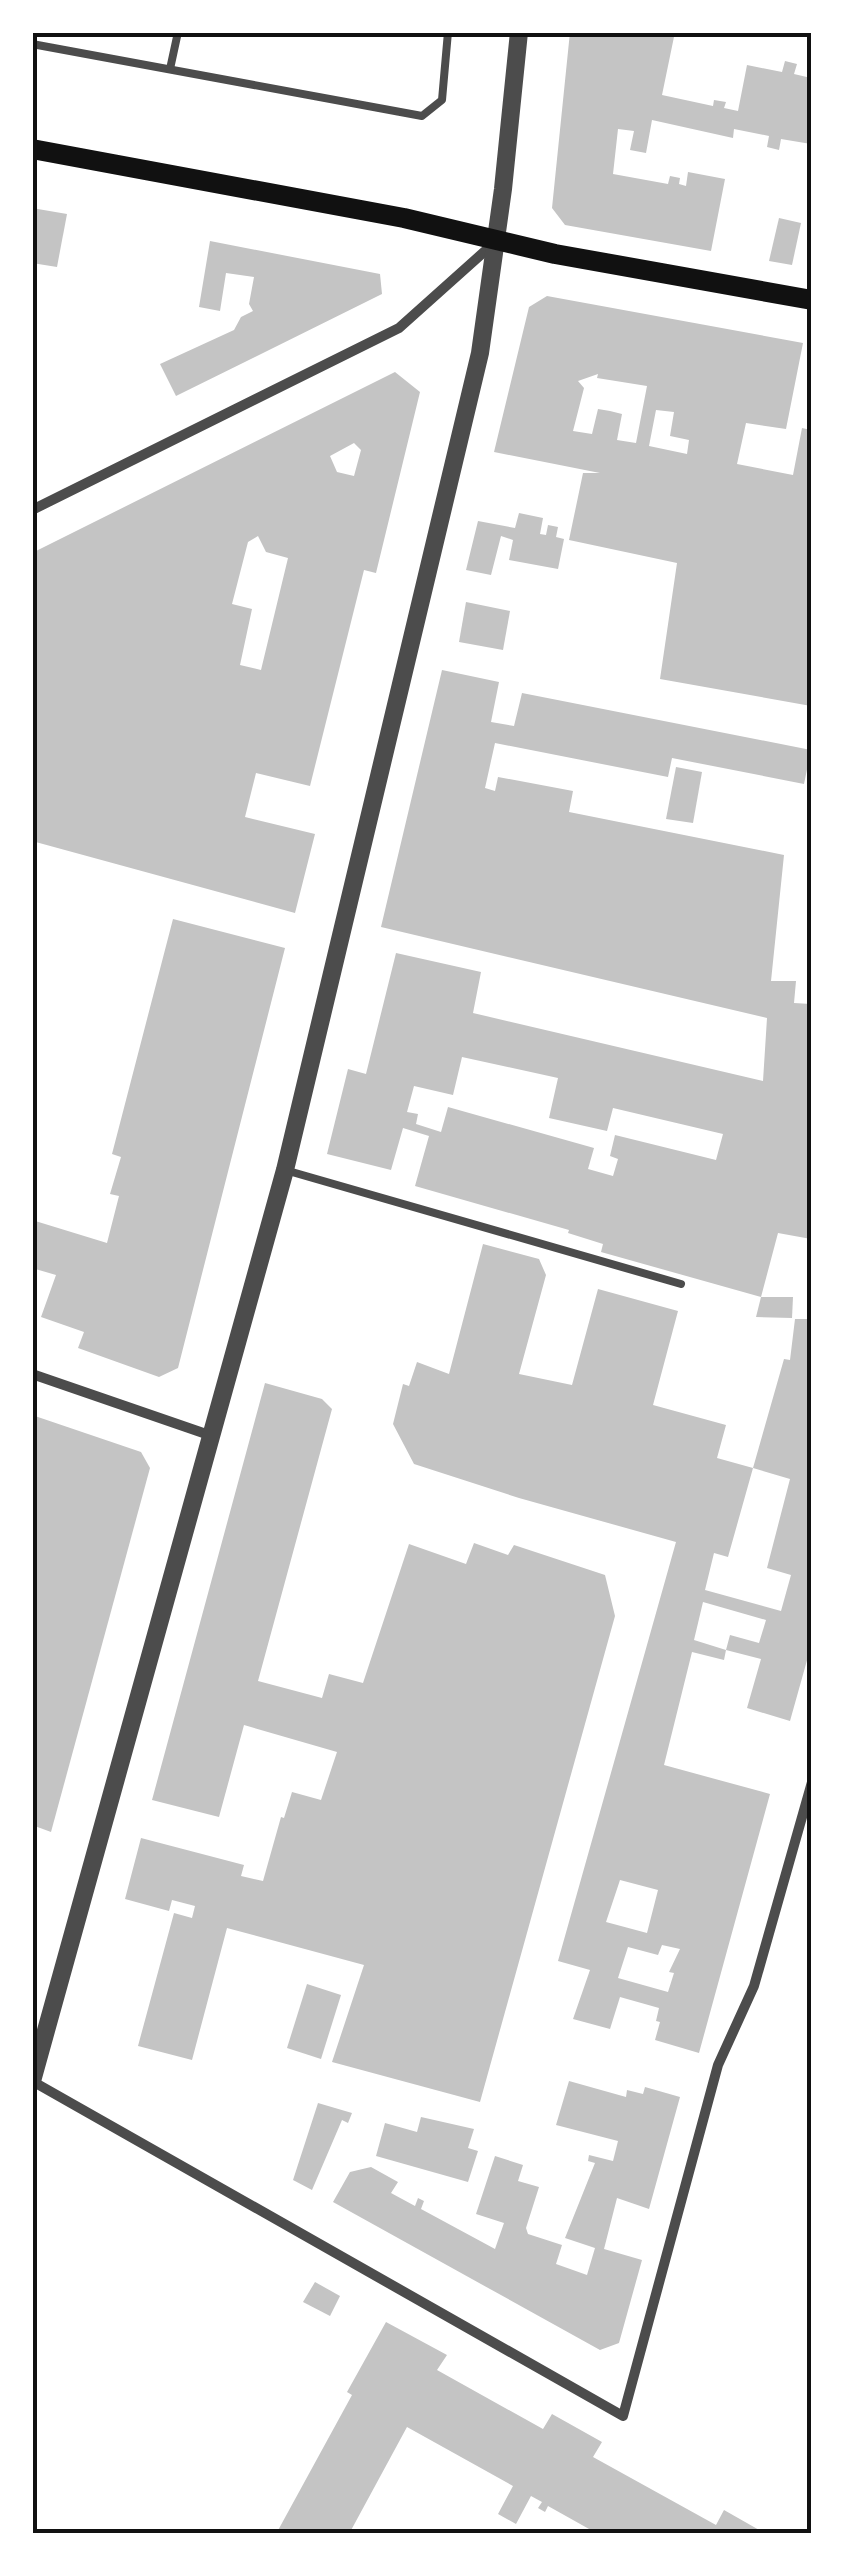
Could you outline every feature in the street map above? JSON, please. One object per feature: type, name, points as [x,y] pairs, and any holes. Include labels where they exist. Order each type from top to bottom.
[{"type":"main road","points":[[32,149],[404,218],[495,242],[812,300]]},
{"type":"street","points":[[519,32],[480,352],[285,1170],[32,2081],[623,2416],[718,2066],[754,1986],[812,1782]]},
{"type":"street","points":[[32,510],[399,328],[495,242]]},
{"type":"street","points":[[32,1374],[212,1437]]},
{"type":"lane","points":[[170,68],[178,32]]},
{"type":"lane","points":[[32,44],[422,116],[442,100],[448,32]]},
{"type":"lane","points":[[285,1170],[681,1284]]},
{"type":"building","points":[[570,32],[675,32],[662,95],[713,106],[714,100],[726,102],[724,108],[738,111],[747,65],[782,72],[785,61],[797,64],[794,74],[811,78],[811,144],[781,139],[779,150],[767,147],[769,136],[734,129],[733,138],[652,120],[646,153],[630,150],[634,131],[618,129],[613,174],[668,184],[670,176],[680,178],[679,184],[686,186],[688,172],[725,179],[711,251],[565,225],[552,208]]},
{"type":"building","points":[[32,208],[67,214],[57,267],[32,263]]},
{"type":"building","points":[[779,218],[801,223],[792,265],[769,261]]},
{"type":"building","points":[[210,241],[380,274],[382,294],[176,396],[160,364],[234,330],[241,317],[253,311],[249,304],[254,277],[226,273],[220,311],[199,307]]},
{"type":"building","points":[[547,296],[803,343],[786,429],[746,423],[737,464],[793,475],[802,428],[811,430],[811,706],[660,679],[677,563],[569,540],[583,473],[600,473],[494,452],[529,307]],"holes":[[[598,374],[597,378],[647,386],[636,443],[617,440],[622,414],[610,411],[598,409],[592,434],[573,431],[584,388],[578,381]],[[656,410],[674,412],[670,436],[689,440],[687,454],[649,446]]]},
{"type":"building","points":[[395,372],[420,392],[376,573],[364,570],[310,786],[256,773],[245,817],[315,834],[295,913],[32,841],[32,553]],"holes":[[[354,443],[361,450],[354,476],[337,472],[330,456]],[[258,536],[266,552],[288,558],[261,670],[240,665],[252,609],[232,604],[248,542]]]},
{"type":"building","points":[[519,513],[543,518],[540,534],[546,535],[548,525],[558,527],[556,537],[564,539],[558,569],[509,560],[513,540],[501,536],[491,575],[466,570],[478,521],[515,528]]},
{"type":"building","points":[[466,602],[510,611],[503,650],[459,642]]},
{"type":"building","points":[[442,670],[499,682],[491,722],[514,726],[522,693],[811,750],[804,784],[672,758],[668,777],[495,743],[485,788],[495,791],[498,777],[573,791],[569,812],[784,855],[771,981],[796,981],[794,1003],[811,1004],[811,1239],[778,1233],[761,1297],[601,1252],[603,1244],[568,1233],[569,1230],[415,1186],[429,1136],[403,1128],[391,1170],[327,1154],[348,1069],[366,1074],[396,953],[481,972],[473,1013],[763,1081],[767,1018],[381,927]],"holes":[[[462,1057],[558,1078],[549,1118],[607,1131],[613,1108],[723,1134],[716,1160],[615,1135],[610,1156],[618,1159],[613,1176],[588,1169],[594,1148],[448,1107],[441,1132],[416,1124],[418,1114],[407,1112],[414,1086],[453,1095]]]},
{"type":"building","points":[[676,767],[702,772],[693,823],[666,819]]},
{"type":"building","points":[[173,919],[285,948],[178,1368],[159,1377],[78,1348],[84,1332],[41,1317],[56,1275],[32,1268],[32,1220],[107,1243],[119,1196],[110,1194],[121,1157],[112,1154]]},
{"type":"building","points":[[483,1244],[539,1259],[546,1275],[519,1374],[572,1385],[598,1289],[678,1311],[653,1405],[726,1425],[717,1458],[753,1468],[784,1359],[790,1360],[795,1319],[811,1319],[811,1646],[790,1721],[747,1708],[761,1659],[726,1650],[724,1660],[692,1652],[664,1765],[770,1794],[699,2053],[655,2040],[659,2008],[620,1997],[610,2029],[573,2019],[590,1970],[558,1961],[676,1542],[414,1464],[393,1424],[403,1384],[409,1386],[417,1362],[449,1374]],"holes":[[[753,1468],[790,1479],[767,1568],[791,1575],[781,1611],[705,1590],[714,1553],[728,1557]],[[703,1602],[766,1620],[759,1643],[730,1635],[726,1650],[694,1640]],[[620,1880],[658,1890],[647,1933],[606,1922]],[[662,1945],[680,1949],[669,1972],[674,1973],[668,1992],[618,1978],[628,1947],[658,1955]]]},
{"type":"building","points":[[761,1297],[793,1297],[792,1318],[756,1317]]},
{"type":"building","points":[[265,1383],[322,1399],[332,1409],[258,1681],[322,1698],[329,1674],[363,1683],[409,1544],[466,1564],[474,1543],[508,1555],[514,1545],[605,1575],[615,1616],[480,2102],[332,2062],[364,1965],[227,1928],[192,2060],[138,2046],[174,1913],[192,1918],[195,1906],[172,1900],[169,1911],[125,1899],[141,1838],[244,1865],[241,1876],[263,1881],[292,1792],[321,1800],[337,1752],[244,1725],[219,1817],[152,1800]]},
{"type":"building","points":[[32,1415],[141,1452],[150,1468],[51,1832],[32,1825]]},
{"type":"building","points":[[307,1984],[341,1995],[321,2059],[287,2048]]},
{"type":"building","points":[[569,2081],[626,2097],[627,2090],[643,2094],[645,2087],[680,2097],[649,2209],[617,2198],[604,2249],[642,2260],[619,2343],[600,2350],[333,2202],[350,2172],[371,2167],[398,2182],[391,2193],[415,2206],[418,2198],[424,2201],[421,2209],[495,2249],[504,2223],[476,2214],[495,2156],[523,2165],[518,2181],[539,2187],[526,2228],[528,2234],[562,2245],[556,2264],[587,2275],[595,2248],[565,2238],[595,2163],[588,2161],[589,2155],[613,2161],[618,2141],[556,2125]]},
{"type":"building","points":[[318,2103],[352,2113],[348,2123],[342,2120],[312,2190],[293,2180]]},
{"type":"building","points":[[421,2117],[474,2129],[468,2148],[478,2151],[468,2182],[376,2156],[385,2123],[417,2132]]},
{"type":"building","points":[[315,2282],[340,2296],[330,2316],[303,2302]]},
{"type":"building","points":[[386,2322],[447,2355],[437,2370],[543,2429],[552,2414],[602,2442],[593,2457],[716,2525],[724,2510],[766,2534],[598,2534],[548,2506],[545,2512],[538,2508],[542,2502],[531,2496],[516,2524],[498,2514],[513,2486],[407,2427],[349,2534],[276,2534],[352,2395],[347,2392]]}]
